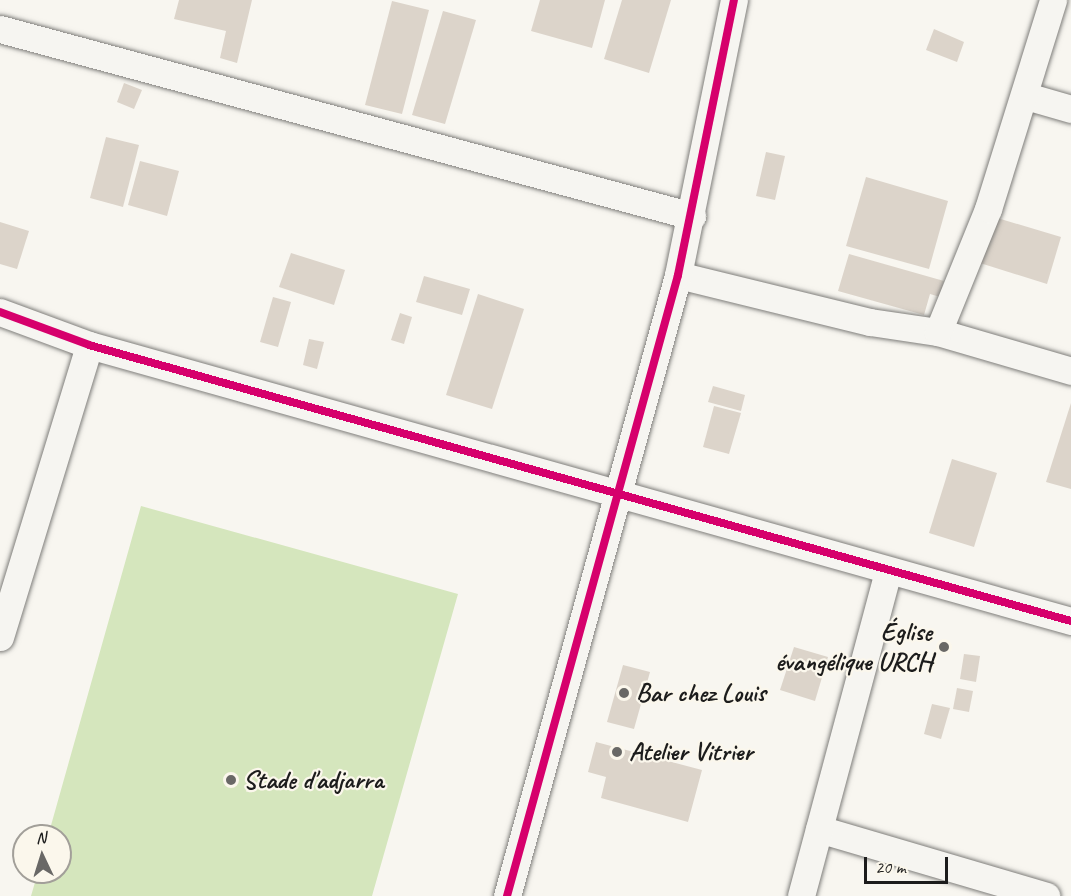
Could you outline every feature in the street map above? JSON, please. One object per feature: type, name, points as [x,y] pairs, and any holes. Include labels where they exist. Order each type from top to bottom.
[{"type":"street","points":[[507,896],[678,275],[692,216],[734,0]]},
{"type":"street","points":[[938,332],[988,209],[1026,96],[1053,0]]},
{"type":"street","points":[[0,29],[692,216]]},
{"type":"street","points":[[1026,96],[1071,109]]},
{"type":"street","points":[[678,275],[870,321],[938,332],[1071,371]]},
{"type":"street","points":[[0,312],[89,345],[617,492],[888,572],[1071,621]]},
{"type":"street","points":[[2,622],[89,345]]},
{"type":"street","points":[[801,896],[888,572]]},
{"type":"street","points":[[819,829],[1046,896]]},
{"type":"green space","points":[[141,506],[458,594],[372,896],[31,896],[34,884],[72,884],[72,824],[51,824]]},
{"type":"building","points":[[179,0],[252,0],[237,63],[220,58],[226,31],[174,19]]},
{"type":"building","points":[[540,0],[605,0],[592,48],[531,31]]},
{"type":"building","points":[[622,0],[671,0],[649,73],[604,59]]},
{"type":"building","points":[[392,1],[429,10],[402,114],[365,105]]},
{"type":"building","points":[[443,11],[476,20],[445,124],[412,115]]},
{"type":"building","points":[[934,29],[964,42],[957,62],[926,50]]},
{"type":"building","points":[[124,83],[142,90],[134,109],[117,102]]},
{"type":"building","points":[[106,137],[139,145],[123,207],[90,198]]},
{"type":"building","points":[[766,152],[785,156],[775,200],[756,196]]},
{"type":"building","points":[[140,161],[179,171],[167,216],[128,205]]},
{"type":"building","points":[[866,177],[948,201],[929,269],[846,246]]},
{"type":"building","points":[[994,217],[1061,237],[1047,284],[980,263]]},
{"type":"building","points":[[0,222],[29,231],[17,269],[0,264]]},
{"type":"building","points":[[291,253],[345,270],[334,305],[279,287]]},
{"type":"building","points":[[849,254],[944,281],[940,297],[930,294],[924,315],[838,291]]},
{"type":"building","points":[[424,276],[470,289],[462,315],[416,302]]},
{"type":"building","points":[[478,294],[524,309],[492,409],[446,395]]},
{"type":"building","points":[[273,297],[291,302],[278,347],[260,342]]},
{"type":"building","points":[[400,313],[412,317],[404,344],[391,340]]},
{"type":"building","points":[[309,339],[324,342],[317,369],[303,365]]},
{"type":"building","points":[[713,386],[745,395],[741,411],[708,402]]},
{"type":"building","points":[[1071,403],[1071,489],[1046,482]]},
{"type":"building","points":[[714,406],[741,413],[729,454],[703,447]]},
{"type":"building","points":[[952,459],[997,473],[974,547],[929,533]]},
{"type":"building","points":[[794,647],[828,657],[815,701],[780,690]]},
{"type":"building","points":[[964,654],[980,656],[976,682],[960,679]]},
{"type":"building","points":[[623,665],[650,672],[634,729],[607,722]]},
{"type":"building","points":[[957,688],[973,691],[969,712],[953,709]]},
{"type":"building","points":[[932,704],[950,708],[941,739],[924,734]]},
{"type":"building","points":[[596,742],[702,770],[688,822],[601,798],[606,777],[588,772]]},
{"type":"cycle path","points":[[507,896],[678,275],[734,0]]},
{"type":"cycle path","points":[[0,312],[89,345],[1071,621]]},
{"type":"place","name":"Église évangélique URCH","points":[[944,647]]},
{"type":"place","name":"Bar chez Louis","points":[[624,693]]},
{"type":"place","name":"Atelier Vitrier","points":[[617,752]]},
{"type":"place","name":"Stade d'adjarra","points":[[231,780]]}]
